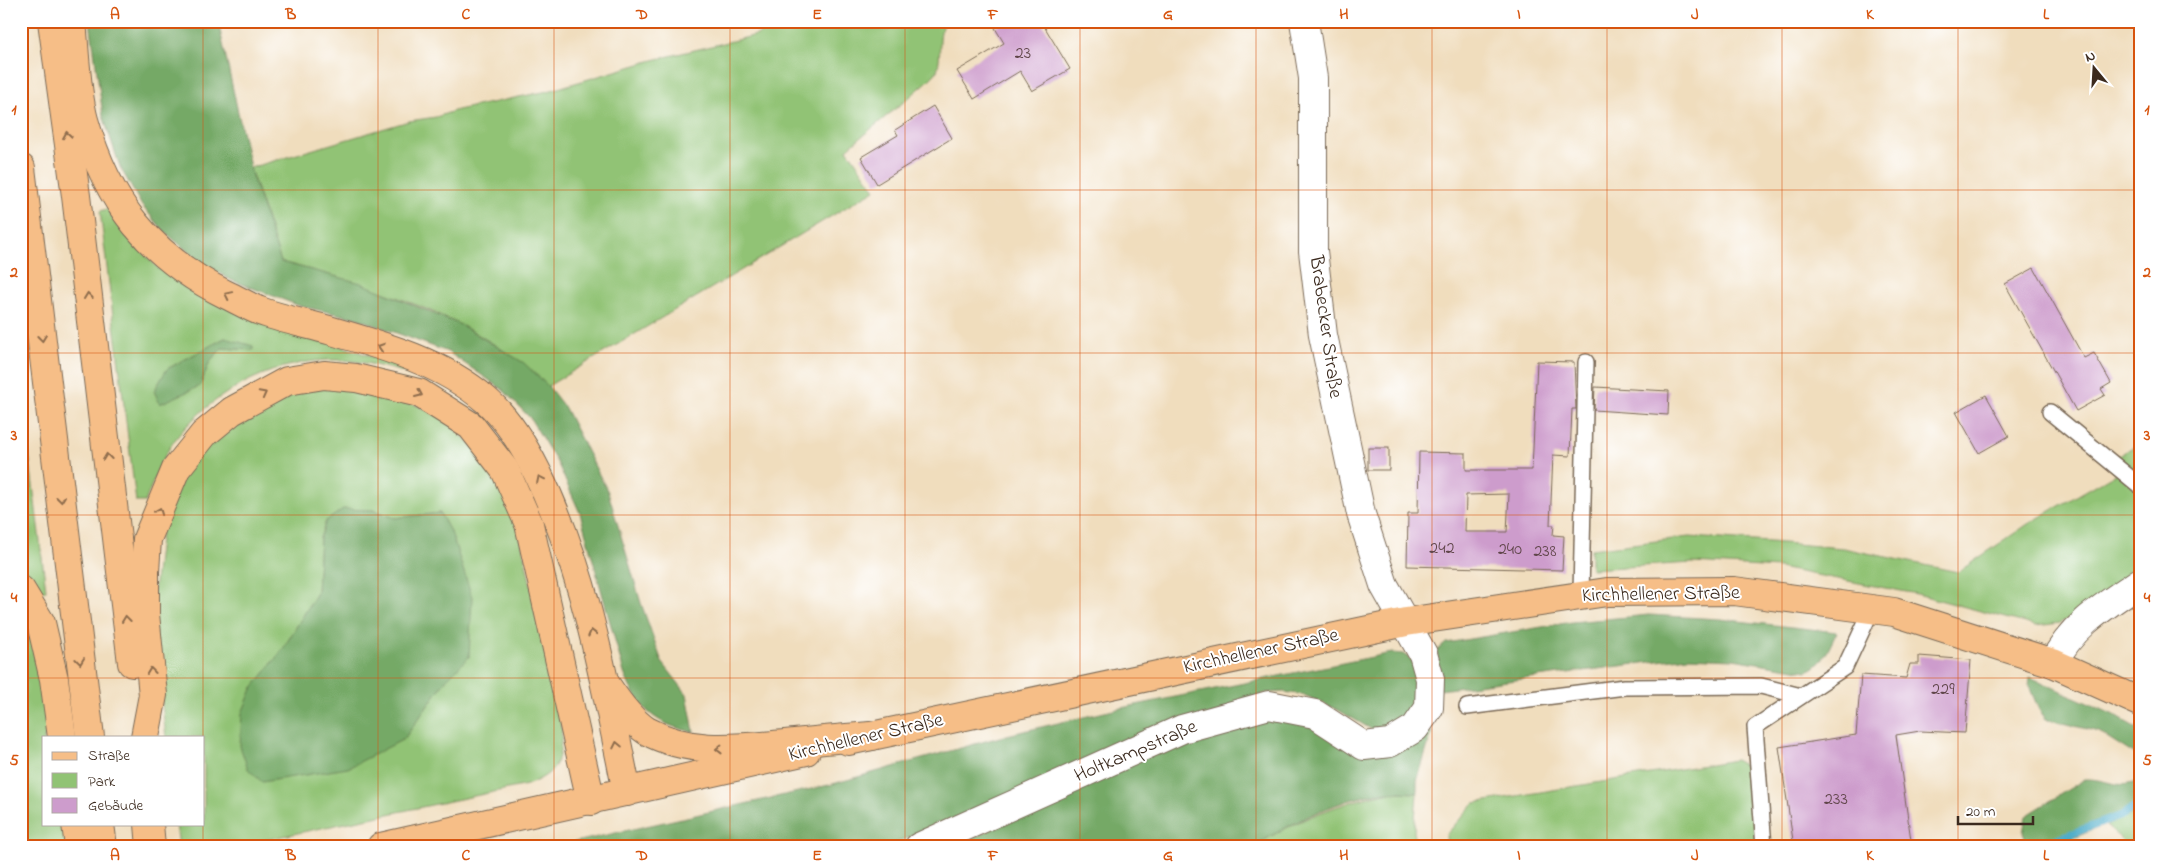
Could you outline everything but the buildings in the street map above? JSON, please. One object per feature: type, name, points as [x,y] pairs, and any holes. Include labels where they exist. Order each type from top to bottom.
[{"type":"main road","points":[[52,21],[77,206],[140,736]]},
{"type":"main road","points":[[72,21],[83,117],[95,152],[109,188],[129,218],[153,245],[201,282],[259,311],[344,334],[434,364],[486,400],[506,422],[525,449],[556,512],[577,576],[604,680],[627,792]]},
{"type":"main road","points":[[21,168],[90,736]]},
{"type":"main road","points":[[145,736],[153,695],[145,614],[145,572],[148,539],[176,469],[204,434],[232,410],[287,381],[324,375],[356,378],[419,392],[471,426],[505,470],[529,524],[591,800]]},
{"type":"main road","points":[[21,590],[41,622],[54,679],[62,736]]},
{"type":"main road","name":"Kirchhellener Straße","points":[[381,847],[872,736],[1406,622],[1607,592],[1734,590],[1903,615],[2053,663],[2140,702]]},
{"type":"main road","points":[[604,680],[618,704],[646,730],[679,744],[704,749],[736,748],[872,736]]},
{"type":"main road","points":[[76,826],[79,847]]},
{"type":"main road","points":[[100,826],[103,847]]},
{"type":"main road","points":[[149,826],[151,847]]},
{"type":"street","name":"Brabecker Straße","points":[[1304,21],[1313,78],[1314,251],[1323,335],[1361,514],[1384,585],[1406,622]]},
{"type":"street","points":[[2053,663],[2060,649],[2080,624],[2140,582]]},
{"type":"street","name":"Holtkampstraße","points":[[920,847],[1182,729],[1269,705],[1315,714],[1364,746],[1390,743],[1415,728],[1429,708],[1430,679],[1426,662],[1406,622]]},
{"type":"lane","points":[[1581,595],[1586,362]]},
{"type":"lane","points":[[2050,412],[2140,486]]},
{"type":"lane","points":[[1764,847],[1755,727],[1845,667],[1872,609]]},
{"type":"lane","points":[[1467,707],[1625,687],[1761,686],[1801,696]]},
{"type":"green space","points":[[90,21],[218,21],[252,176],[281,262],[361,283],[461,325],[524,363],[548,386],[565,408],[608,492],[641,603],[662,662],[687,694],[694,732],[659,720],[642,706],[629,686],[580,513],[558,464],[530,418],[502,389],[448,352],[356,318],[300,306],[231,280],[200,262],[165,232],[142,206],[120,167],[103,116]]},
{"type":"green space","points":[[776,21],[944,21],[937,71],[911,96],[847,149],[875,190],[548,386],[489,341],[423,307],[353,282],[281,262],[250,168],[409,121],[436,117],[457,110],[548,91],[653,60],[757,35]]},
{"type":"green space","points":[[107,209],[117,225],[158,268],[192,292],[232,310],[401,366],[407,373],[358,362],[328,360],[284,367],[262,375],[221,397],[202,411],[186,427],[172,444],[164,458],[145,502],[136,502],[100,211]],"holes":[[[225,338],[253,350],[222,348],[210,361],[200,386],[167,369]]]},
{"type":"green space","points":[[225,338],[253,346],[253,350],[222,348],[210,361],[200,386],[160,404],[154,391],[167,369]]},
{"type":"green space","points":[[319,388],[383,390],[442,417],[474,447],[496,474],[516,517],[562,729],[560,750],[552,770],[527,785],[231,847],[179,847],[176,826],[205,826],[205,736],[166,736],[156,655],[153,600],[162,522],[188,464],[227,425],[281,396]],"holes":[[[373,510],[395,518],[440,513],[469,657],[446,680],[404,739],[252,689],[283,649],[317,593],[320,538],[326,521]]]},
{"type":"green space","points":[[21,389],[46,590],[38,593],[21,566]]},
{"type":"green space","points":[[2140,444],[2140,572],[2088,609],[2060,623],[2036,626],[1917,594],[1779,568],[1693,563],[1591,569],[1591,549],[1689,537],[1843,548],[1958,572],[2028,524],[2127,467],[2117,456]]},
{"type":"green space","points":[[343,509],[373,510],[395,518],[440,513],[452,535],[472,597],[469,657],[446,680],[404,739],[348,768],[262,782],[248,769],[240,746],[242,713],[252,689],[283,649],[317,593],[320,538],[326,521]]},
{"type":"green space","points":[[21,611],[34,640],[38,656],[52,736],[42,736],[42,826],[64,826],[67,847],[21,847]]},
{"type":"green space","points":[[1649,615],[1720,619],[1837,632],[1822,660],[1807,671],[1733,659],[1688,657],[1440,690],[1437,651],[1446,643],[1572,622]]},
{"type":"green space","points":[[1392,653],[1403,654],[1412,660],[1421,691],[1411,718],[1399,725],[1380,730],[1371,729],[1338,710],[1304,695],[1284,692],[1266,693],[885,847],[553,847],[829,785],[1007,735],[1126,707]]},
{"type":"green space","points":[[2030,677],[2112,714],[2140,730],[2140,758],[2099,732],[2046,719],[2039,710],[2029,686]]},
{"type":"green space","points":[[1254,716],[1299,720],[1327,735],[1432,732],[1417,781],[1417,793],[1389,792],[1353,799],[1301,820],[1253,847],[954,847],[1174,741]]},
{"type":"green space","points":[[1735,760],[1749,768],[1757,847],[1447,847],[1446,835],[1474,803]]},
{"type":"green space","points":[[2085,779],[2127,784],[2140,779],[2140,810],[2052,847],[2029,847],[2023,833],[2026,816]]},
{"type":"green space","points":[[1391,792],[1417,793],[1414,832],[1417,847],[1253,847],[1286,828],[1319,813],[1354,801]]},
{"type":"green space","points":[[2140,810],[2140,847],[2130,846],[2106,826]]},
{"type":"waterway","points":[[2034,847],[2121,816],[2140,803]]}]
